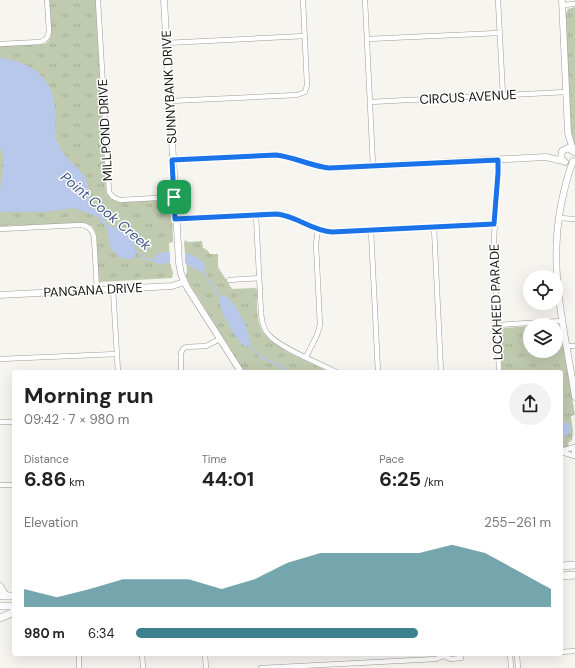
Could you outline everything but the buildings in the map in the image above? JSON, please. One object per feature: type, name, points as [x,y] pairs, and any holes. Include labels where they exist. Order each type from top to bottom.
[{"type":"main road","points":[[563,566],[575,565]]},
{"type":"main road","points":[[563,576],[575,575]]},
{"type":"main road","points":[[0,596],[12,596]]},
{"type":"main road","points":[[0,606],[12,606]]},
{"type":"main road","points":[[0,618],[12,613]]},
{"type":"street","points":[[0,44],[40,42],[45,40],[49,32],[47,0]]},
{"type":"street","name":"MILLPOND DRIVE","points":[[98,0],[109,192],[113,197],[120,200],[174,197]]},
{"type":"street","name":"SUNNYBANK DRIVE","points":[[164,0],[178,258],[184,282],[240,370]]},
{"type":"street","points":[[170,101],[297,95],[304,93],[307,85],[303,0]]},
{"type":"street","points":[[365,0],[373,166]]},
{"type":"street","points":[[498,0],[503,96]]},
{"type":"street","points":[[574,151],[568,133],[562,3],[575,4]]},
{"type":"street","points":[[367,39],[499,33]]},
{"type":"street","points":[[166,43],[305,36]]},
{"type":"street","name":"CIRCUS AVENUE","points":[[370,102],[566,92]]},
{"type":"street","points":[[566,177],[561,156],[568,133]]},
{"type":"street","points":[[172,160],[276,155],[289,157],[324,167],[373,166],[546,157],[568,148],[574,151]]},
{"type":"street","points":[[546,157],[568,163],[574,160]]},
{"type":"street","name":"LOCKHEED PARADE","points":[[498,160],[494,224],[494,259],[499,370]]},
{"type":"street","points":[[562,318],[556,279],[559,218],[566,177],[574,160]]},
{"type":"street","points":[[175,219],[277,214],[287,215],[318,230],[332,232],[494,224]]},
{"type":"street","points":[[256,215],[260,313],[262,324],[269,337],[275,342],[332,370]]},
{"type":"street","points":[[559,218],[575,219]]},
{"type":"street","points":[[0,228],[80,224],[89,228],[94,237],[97,290]]},
{"type":"street","points":[[434,227],[442,370]]},
{"type":"street","points":[[306,357],[317,335],[320,325],[316,244],[318,230]]},
{"type":"street","points":[[371,230],[378,370]]},
{"type":"street","points":[[229,280],[259,278]]},
{"type":"street","name":"PANGANA DRIVE","points":[[0,295],[172,286],[184,282]]},
{"type":"street","points":[[113,289],[118,370]]},
{"type":"street","points":[[497,325],[523,323]]},
{"type":"street","points":[[563,326],[575,397]]},
{"type":"street","points":[[181,370],[180,353],[183,349],[208,345],[220,339]]},
{"type":"street","points":[[567,346],[575,346]]},
{"type":"street","points":[[0,359],[117,354]]},
{"type":"street","points":[[0,422],[12,422]]},
{"type":"street","points":[[563,451],[575,448],[575,455],[563,452]]},
{"type":"street","points":[[0,485],[11,485]]},
{"type":"street","points":[[0,488],[11,485]]},
{"type":"street","points":[[0,586],[5,594],[12,596]]},
{"type":"street","points":[[563,652],[575,651]]},
{"type":"street","points":[[79,656],[80,668]]},
{"type":"street","points":[[142,656],[143,668]]},
{"type":"street","points":[[206,656],[206,668]]},
{"type":"street","points":[[261,668],[334,666],[436,658],[441,656]]},
{"type":"street","points":[[446,656],[451,659],[460,658]]},
{"type":"street","points":[[510,656],[511,668]]},
{"type":"street","points":[[517,656],[518,668]]},
{"type":"green space","points":[[49,0],[96,0],[106,192],[111,199],[118,202],[164,200],[170,203],[172,209],[173,242],[169,243],[170,263],[173,273],[172,278],[99,282],[96,233],[92,226],[85,223],[0,226],[0,46],[44,44],[48,42],[51,36]]},
{"type":"green space","points":[[575,7],[575,147],[571,130],[565,15],[568,9]]},
{"type":"green space","points":[[185,240],[188,242],[202,241],[203,248],[210,254],[218,254],[218,267],[232,289],[257,289],[258,317],[264,334],[280,348],[326,370],[244,370],[189,283],[186,276],[187,270],[184,244]]},
{"type":"green space","points":[[523,327],[523,358],[563,358],[563,343],[575,415],[571,416],[573,431],[572,440],[568,443],[569,447],[563,448],[563,370],[502,370],[500,331],[504,328]]},
{"type":"water","points":[[0,58],[6,58],[24,64],[38,72],[48,84],[54,99],[58,144],[87,180],[90,203],[94,209],[109,225],[114,227],[122,227],[134,241],[134,259],[120,258],[110,247],[107,228],[98,217],[74,208],[46,212],[0,212],[0,192],[4,160],[0,146]]},
{"type":"water","points":[[170,252],[170,263],[158,264],[153,261],[157,254]]},
{"type":"water","points":[[185,252],[204,262],[205,269],[201,272],[185,263]]},
{"type":"water","points":[[219,295],[227,297],[240,313],[248,332],[250,345],[245,347],[232,330],[224,316]]},
{"type":"water","points":[[563,422],[568,423],[571,428],[569,434],[563,437]]},
{"type":"waterway","name":"Point Cook Creek","points":[[134,249],[143,258],[154,260]]},
{"type":"waterway","name":"Point Cook Creek","points":[[202,270],[220,297]]},
{"type":"waterway","name":"Point Cook Creek","points":[[249,344],[261,357],[288,370]]},
{"type":"route","points":[[276,155],[289,157],[324,167],[335,168],[498,160],[494,224],[327,232],[318,230],[287,215],[277,214],[175,219],[174,197],[172,160],[276,155]]}]
